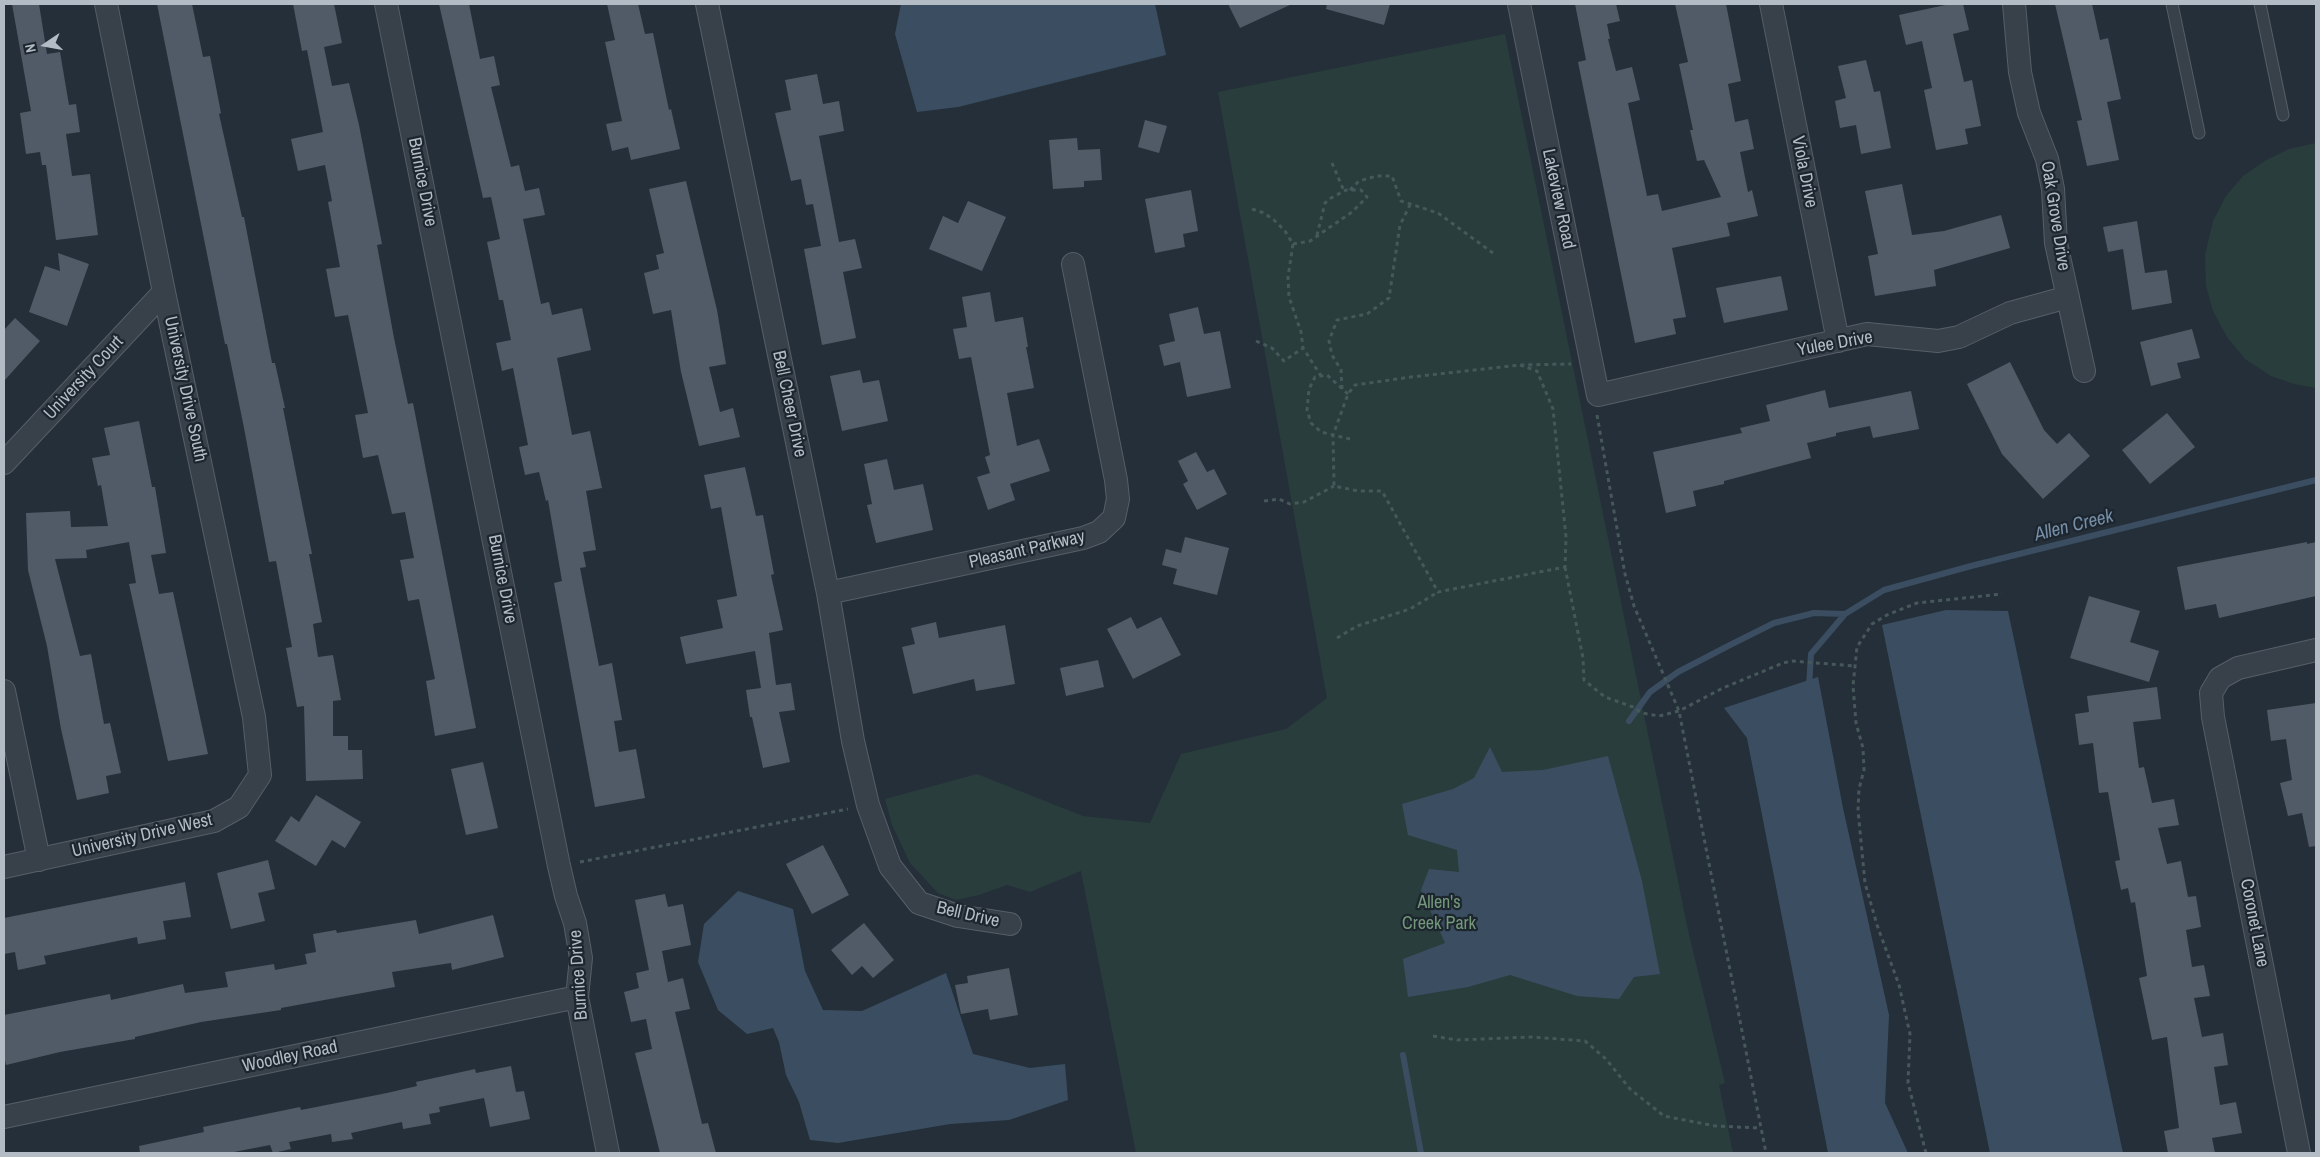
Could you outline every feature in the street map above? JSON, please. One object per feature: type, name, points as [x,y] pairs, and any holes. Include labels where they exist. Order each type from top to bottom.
[{"type":"street","name":"University Drive South","points":[[106,4],[164,292],[254,717],[260,775]]},
{"type":"street","name":"Burnice Drive","points":[[386,4],[559,866],[566,896],[576,923],[581,958],[577,997],[608,1153]]},
{"type":"street","name":"Bell Cheer Drive","points":[[707,4],[828,594],[853,741],[868,805]]},
{"type":"street","name":"Lakeview Road","points":[[1519,4],[1598,395]]},
{"type":"street","name":"Viola Drive","points":[[1771,4],[1838,341]]},
{"type":"street","name":"Oak Grove Drive","points":[[2014,4],[2020,72],[2029,114],[2047,159],[2054,189],[2056,243],[2084,371]]},
{"type":"street","name":"Pleasant Parkway","points":[[828,594],[1083,538],[1099,532],[1114,518],[1118,499],[1116,480],[1073,264]]},
{"type":"street","name":"University Court","points":[[4,463],[164,292]]},
{"type":"street","name":"Yulee Drive","points":[[1598,395],[1867,334],[1938,341],[1959,337],[2010,313],[2068,297]]},
{"type":"street","name":"Coronet Lane","points":[[2299,1153],[2213,717],[2211,693],[2220,678],[2238,668],[2316,650]]},
{"type":"street","points":[[4,691],[39,860]]},
{"type":"street","name":"University Drive West","points":[[4,867],[214,821],[239,808],[260,775]]},
{"type":"street","name":"Bell Drive","points":[[868,805],[890,866],[919,903],[958,916],[1010,924]]},
{"type":"street","name":"Woodley Road","points":[[4,1117],[577,997]]},
{"type":"lane","points":[[2172,4],[2198,133]]},
{"type":"lane","points":[[2260,4],[2283,115]]},
{"type":"path","points":[[1332,163],[1344,191]]},
{"type":"path","points":[[1350,190],[1359,182],[1377,176],[1392,176],[1400,201],[1438,213],[1493,253]]},
{"type":"path","points":[[1293,244],[1310,240],[1334,226],[1367,197],[1361,190],[1344,191],[1331,198],[1325,204],[1317,235]]},
{"type":"path","points":[[1342,389],[1341,370],[1332,354],[1329,340],[1337,320],[1366,314],[1389,298],[1400,225],[1410,205]]},
{"type":"path","points":[[1252,208],[1274,220],[1285,231],[1293,244],[1288,278],[1289,297],[1301,332],[1303,348],[1320,376]]},
{"type":"path","points":[[1256,341],[1272,348],[1284,361],[1303,348]]},
{"type":"path","points":[[1334,486],[1333,435],[1348,394],[1355,385],[1463,370],[1520,365],[1560,365],[1591,360]]},
{"type":"path","points":[[1520,365],[1537,371],[1554,409],[1566,537],[1564,567],[1583,658],[1584,680],[1605,697],[1633,707],[1642,713],[1659,716],[1679,711],[1723,688],[1783,663],[1792,661],[1855,666]]},
{"type":"path","points":[[1348,394],[1327,375],[1315,377],[1309,389],[1307,410],[1311,423],[1321,432],[1354,440]]},
{"type":"path","points":[[1598,395],[1594,408],[1598,420],[1625,574],[1634,606],[1679,711],[1766,1153]]},
{"type":"path","points":[[1264,501],[1278,500],[1290,504],[1304,502],[1334,486],[1358,491],[1382,491],[1438,592]]},
{"type":"path","points":[[1337,638],[1358,626],[1410,609],[1438,592],[1564,567]]},
{"type":"path","points":[[1926,1153],[1908,1083],[1910,1034],[1899,985],[1877,925],[1865,883],[1858,810],[1859,789],[1864,770],[1863,748],[1856,723],[1853,686],[1857,647],[1872,624],[1887,615],[1917,604],[2002,594]]},
{"type":"path","points":[[559,866],[868,805]]},
{"type":"path","points":[[1433,1036],[1458,1040],[1532,1037],[1584,1041],[1606,1060],[1630,1089],[1664,1116],[1715,1126],[1761,1128]]},
{"type":"green space","name":"Allen's Creek Park","points":[[1505,34],[1688,930],[1725,1083],[1719,1085],[1733,1153],[1136,1153],[1081,871],[1030,892],[1007,885],[979,895],[956,900],[938,893],[910,863],[892,825],[885,799],[977,774],[1083,816],[1150,823],[1181,754],[1286,729],[1327,698],[1218,92]]},
{"type":"green space","points":[[2316,143],[2316,388],[2294,384],[2271,376],[2245,359],[2227,337],[2213,311],[2206,286],[2205,255],[2213,221],[2226,196],[2243,176],[2266,160],[2289,149]]},
{"type":"water","points":[[901,4],[1155,4],[1166,55],[958,107],[917,112],[895,34]]},
{"type":"water","points":[[1946,610],[2008,611],[2123,1153],[1990,1153],[1882,625]]},
{"type":"water","points":[[1818,677],[1843,808],[1889,1015],[1885,1103],[1908,1153],[1828,1153],[1747,738],[1724,708]]},
{"type":"water","points":[[1490,747],[1502,772],[1543,770],[1608,756],[1642,881],[1660,974],[1634,977],[1619,999],[1577,996],[1510,975],[1468,987],[1408,997],[1403,959],[1445,943],[1421,890],[1429,869],[1459,872],[1457,850],[1408,835],[1402,804],[1453,789],[1474,778]]},
{"type":"water","points":[[738,891],[793,909],[805,971],[823,1010],[862,1011],[946,973],[973,1054],[1030,1068],[1065,1064],[1068,1100],[1009,1120],[950,1124],[838,1143],[810,1140],[799,1102],[786,1075],[779,1042],[773,1028],[747,1034],[718,1010],[698,962],[704,924]]},
{"type":"building","points":[[12,4],[39,4],[47,54],[60,52],[69,105],[76,104],[80,132],[66,134],[72,176],[90,174],[98,235],[56,240],[46,165],[42,165],[40,152],[26,154],[20,113],[31,111]]},
{"type":"building","points":[[157,4],[192,4],[203,57],[210,56],[221,113],[219,114],[242,217],[244,217],[272,363],[275,363],[285,408],[283,408],[312,554],[309,554],[322,622],[313,624],[318,657],[333,655],[341,700],[333,701],[333,736],[348,736],[348,750],[362,750],[363,779],[306,781],[304,706],[297,707],[286,648],[292,647],[276,561],[269,562],[244,428],[227,344],[225,344]]},
{"type":"building","points":[[293,4],[334,4],[342,43],[324,47],[332,86],[349,83],[359,125],[382,244],[377,245],[394,338],[408,404],[413,403],[476,728],[435,736],[426,681],[435,679],[419,599],[408,601],[400,560],[414,558],[405,512],[392,514],[378,455],[363,458],[355,415],[368,413],[348,315],[335,317],[326,269],[340,267],[328,202],[332,201],[325,165],[298,171],[291,139],[323,132],[307,50],[302,51]]},
{"type":"building","points":[[439,4],[469,4],[480,59],[494,56],[500,85],[491,87],[511,167],[519,165],[525,191],[539,188],[545,215],[523,219],[541,304],[549,302],[552,315],[582,308],[591,350],[557,358],[572,435],[590,431],[602,488],[586,491],[596,550],[583,552],[586,567],[580,568],[599,666],[612,663],[622,720],[614,721],[619,752],[636,749],[645,798],[595,807],[554,583],[562,581],[548,500],[546,501],[539,472],[525,475],[519,447],[528,445],[513,368],[502,371],[496,343],[511,340],[503,300],[499,300],[487,242],[500,239],[491,197],[483,198]]},
{"type":"building","points":[[607,4],[638,4],[645,34],[653,33],[669,110],[671,109],[680,149],[631,160],[628,147],[612,151],[606,124],[622,121],[605,42],[615,40]]},
{"type":"building","points":[[1228,4],[1292,4],[1240,28]]},
{"type":"building","points":[[1327,4],[1390,4],[1384,25],[1326,9]]},
{"type":"building","points":[[1575,4],[1616,4],[1620,21],[1607,24],[1610,39],[1608,39],[1616,71],[1632,67],[1640,100],[1628,103],[1647,196],[1658,194],[1662,211],[1721,197],[1704,160],[1697,161],[1690,130],[1693,130],[1679,64],[1688,62],[1675,4],[1726,4],[1741,81],[1728,84],[1735,122],[1748,119],[1754,149],[1740,152],[1748,192],[1752,190],[1758,216],[1727,223],[1730,236],[1672,248],[1686,317],[1673,319],[1676,334],[1635,343],[1578,62],[1586,60]]},
{"type":"building","points":[[1950,4],[1963,4],[1969,30],[1953,34],[1964,82],[1972,80],[1981,126],[1965,129],[1968,144],[1936,150],[1924,90],[1932,88],[1922,41],[1906,45],[1899,15]]},
{"type":"building","points":[[2055,4],[2092,4],[2100,40],[2108,38],[2121,99],[2107,102],[2119,160],[2087,166],[2077,121],[2082,120]]},
{"type":"building","points":[[1866,60],[1874,92],[1880,91],[1891,148],[1861,154],[1856,125],[1840,128],[1835,101],[1846,98],[1838,66]]},
{"type":"building","points":[[817,74],[823,104],[839,101],[844,131],[819,136],[839,242],[855,239],[862,268],[843,272],[856,338],[822,345],[804,249],[821,246],[813,204],[806,205],[801,179],[791,181],[775,113],[791,110],[785,80]]},
{"type":"building","points":[[1145,120],[1167,126],[1159,153],[1138,147]]},
{"type":"building","points":[[1077,138],[1078,150],[1100,149],[1102,180],[1084,181],[1084,187],[1053,189],[1049,140]]},
{"type":"building","points":[[686,181],[717,310],[726,364],[709,367],[720,412],[733,408],[740,437],[699,446],[681,372],[671,310],[653,314],[644,273],[659,269],[656,255],[664,253],[649,189]]},
{"type":"building","points":[[1902,184],[1912,235],[1944,231],[2001,215],[2010,248],[1934,270],[1936,286],[1875,296],[1868,256],[1878,254],[1865,191]]},
{"type":"building","points":[[1191,190],[1198,231],[1183,234],[1185,247],[1155,253],[1145,199]]},
{"type":"building","points":[[968,201],[1006,217],[982,271],[929,249],[943,216],[958,223]]},
{"type":"building","points":[[2137,221],[2145,273],[2167,270],[2172,303],[2132,310],[2123,249],[2108,252],[2103,227]]},
{"type":"building","points":[[58,253],[89,264],[67,326],[29,312],[45,266],[60,271]]},
{"type":"building","points":[[1781,276],[1788,310],[1724,323],[1716,288]]},
{"type":"building","points":[[990,292],[995,322],[1023,317],[1028,347],[1026,347],[1034,388],[1007,393],[1017,446],[1039,439],[1050,471],[1010,484],[1015,500],[988,510],[977,477],[990,473],[985,457],[990,455],[971,357],[959,359],[953,329],[967,327],[962,297]]},
{"type":"building","points":[[1198,307],[1204,334],[1220,331],[1231,388],[1187,397],[1180,362],[1164,366],[1159,345],[1175,341],[1169,314]]},
{"type":"building","points":[[15,318],[40,341],[4,381],[4,330]]},
{"type":"building","points":[[2192,329],[2200,358],[2177,363],[2181,378],[2151,386],[2140,342]]},
{"type":"building","points":[[2010,362],[2044,430],[2057,444],[2069,433],[2090,456],[2043,499],[2002,454],[1967,384]]},
{"type":"building","points":[[860,370],[863,383],[879,380],[888,421],[842,431],[830,376]]},
{"type":"building","points":[[1825,390],[1829,408],[1911,391],[1919,429],[1873,438],[1870,426],[1836,433],[1836,436],[1807,443],[1811,458],[1724,481],[1724,484],[1693,491],[1696,506],[1666,513],[1653,452],[1742,433],[1740,428],[1770,421],[1766,405]]},
{"type":"building","points":[[2167,413],[2195,447],[2150,484],[2122,450]]},
{"type":"building","points":[[139,421],[152,487],[155,487],[166,553],[151,555],[159,594],[173,592],[208,754],[168,761],[129,584],[136,583],[129,542],[86,550],[87,558],[55,559],[80,656],[91,654],[104,724],[110,723],[121,773],[106,776],[109,793],[77,800],[61,729],[47,646],[28,570],[26,513],[70,511],[71,527],[108,526],[101,485],[98,486],[92,458],[110,455],[104,428]]},
{"type":"building","points":[[1196,452],[1207,472],[1214,469],[1227,494],[1197,510],[1183,484],[1188,481],[1178,461]]},
{"type":"building","points":[[887,459],[894,490],[923,484],[933,530],[876,543],[867,505],[872,504],[864,464]]},
{"type":"building","points":[[745,467],[756,516],[763,515],[774,574],[771,575],[783,630],[769,633],[776,685],[791,683],[795,710],[779,712],[790,762],[763,768],[752,717],[750,717],[746,690],[761,688],[755,651],[686,664],[680,637],[723,628],[717,600],[737,596],[721,507],[711,509],[704,475]]},
{"type":"building","points":[[1185,537],[1229,548],[1217,595],[1173,584],[1177,569],[1162,565],[1166,549],[1181,553]]},
{"type":"building","points":[[2307,542],[2307,544],[2316,542],[2316,596],[2219,618],[2216,604],[2185,610],[2177,567]]},
{"type":"building","points":[[2089,596],[2140,611],[2130,642],[2159,651],[2149,682],[2070,658]]},
{"type":"building","points":[[1131,617],[1137,629],[1161,617],[1181,655],[1133,679],[1107,629]]},
{"type":"building","points":[[936,622],[939,638],[1005,625],[1015,684],[976,691],[974,679],[913,694],[902,647],[915,644],[911,628]]},
{"type":"building","points":[[1098,660],[1104,687],[1066,696],[1060,668]]},
{"type":"building","points":[[2157,687],[2161,719],[2133,722],[2139,768],[2144,767],[2152,803],[2174,799],[2179,825],[2158,828],[2167,864],[2181,861],[2188,897],[2196,896],[2201,927],[2186,930],[2192,967],[2204,965],[2210,996],[2194,998],[2202,1037],[2223,1033],[2228,1065],[2214,1067],[2220,1105],[2236,1102],[2242,1133],[2212,1138],[2215,1153],[2168,1153],[2164,1131],[2179,1128],[2167,1037],[2152,1040],[2139,978],[2147,976],[2135,902],[2131,903],[2128,888],[2121,890],[2115,861],[2120,860],[2108,792],[2099,793],[2093,743],[2079,745],[2075,714],[2089,712],[2087,696]]},
{"type":"building","points":[[2316,703],[2316,846],[2309,847],[2302,813],[2288,816],[2280,783],[2292,780],[2286,739],[2271,741],[2267,710]]},
{"type":"building","points":[[483,762],[498,828],[466,835],[451,769]]},
{"type":"building","points":[[316,795],[361,822],[345,848],[332,840],[316,866],[275,841],[291,816],[299,822]]},
{"type":"building","points":[[823,845],[849,895],[812,914],[786,864]]},
{"type":"building","points":[[268,860],[275,889],[258,893],[265,921],[231,929],[217,873]]},
{"type":"building","points":[[185,882],[191,917],[163,921],[166,939],[138,944],[137,937],[44,956],[46,964],[18,970],[15,952],[4,954],[4,918]]},
{"type":"building","points":[[665,894],[668,907],[683,904],[691,945],[662,951],[668,982],[683,978],[690,1009],[675,1012],[702,1124],[708,1123],[716,1153],[660,1153],[635,1053],[652,1049],[646,1019],[631,1022],[624,992],[639,988],[636,973],[649,970],[635,900]]},
{"type":"building","points":[[493,915],[504,957],[452,970],[451,963],[392,972],[395,987],[281,1008],[281,1010],[201,1022],[135,1037],[135,1039],[60,1052],[6,1065],[4,1056],[4,1015],[110,994],[111,1000],[183,984],[185,993],[228,987],[225,972],[274,964],[275,970],[307,964],[305,954],[316,952],[313,934],[336,930],[337,933],[416,920],[419,934]]},
{"type":"building","points":[[864,923],[894,960],[873,978],[862,966],[852,975],[831,950]]},
{"type":"building","points":[[1009,968],[1018,1015],[990,1020],[988,1009],[961,1014],[955,985],[968,983],[967,976]]},
{"type":"building","points":[[511,1066],[516,1092],[524,1091],[530,1119],[490,1127],[484,1098],[439,1107],[440,1112],[429,1114],[431,1124],[403,1129],[402,1122],[351,1133],[353,1139],[332,1142],[331,1134],[289,1142],[291,1149],[273,1153],[270,1145],[229,1153],[140,1153],[139,1146],[204,1132],[203,1127],[300,1107],[301,1110],[387,1093],[417,1086],[416,1082],[475,1069],[476,1073]]},
{"type":"waterway","name":"Allen Creek","points":[[1809,687],[1811,654],[1845,614],[1884,590],[1971,566],[2316,480]]},
{"type":"waterway","name":"Allen Creek","points":[[1629,721],[1650,692],[1678,672],[1774,623],[1814,613],[1845,614]]},
{"type":"waterway","name":"Allen Creek","points":[[1403,1055],[1421,1153]]}]
